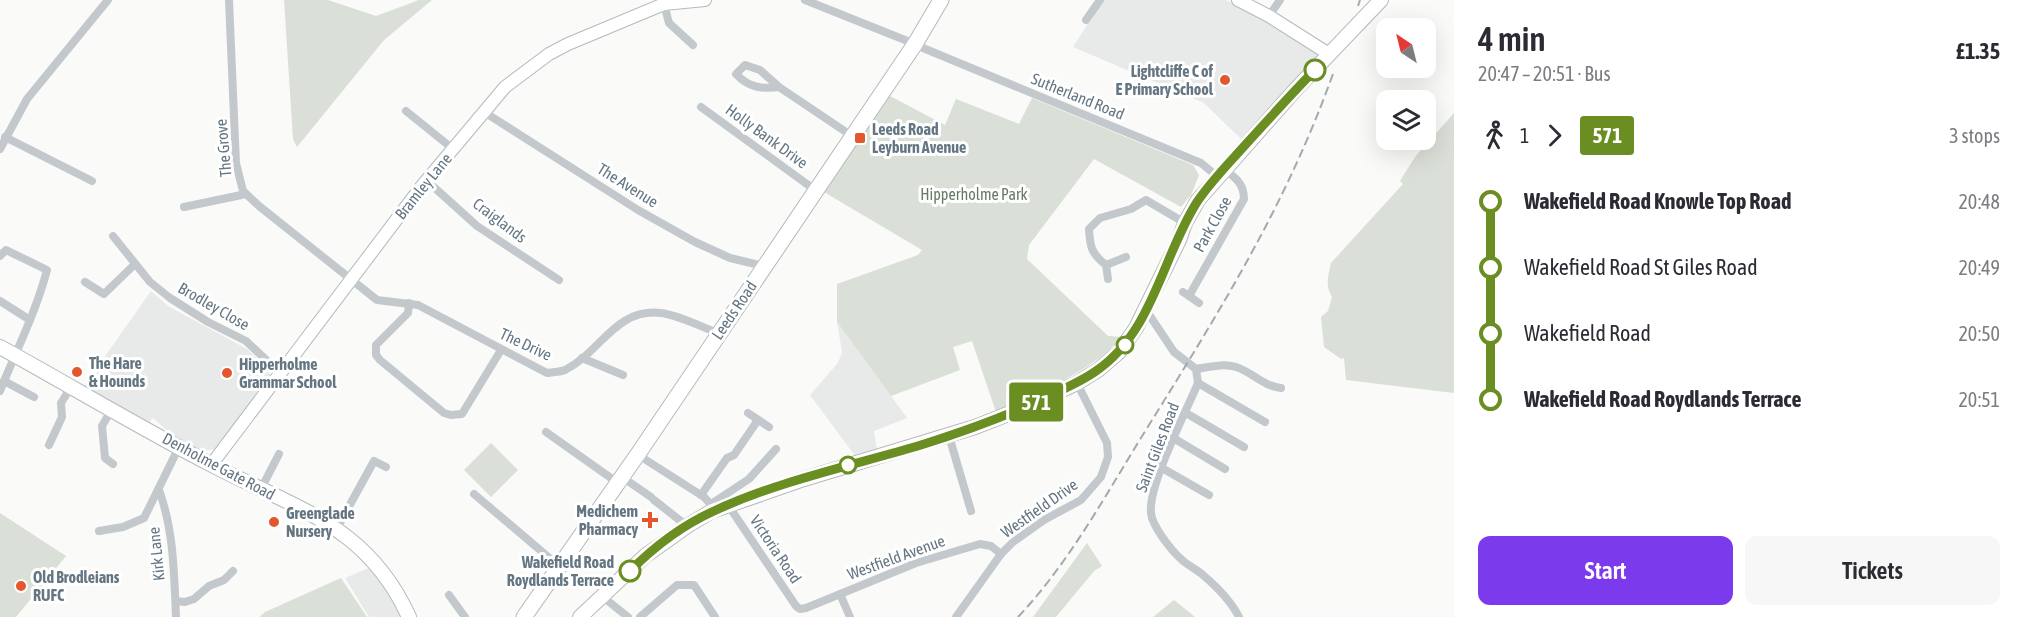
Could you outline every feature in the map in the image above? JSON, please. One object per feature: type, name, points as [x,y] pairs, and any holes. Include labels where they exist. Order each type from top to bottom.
[{"type":"highway","name":"Leeds Road","points":[[524,617],[620,480],[852,136],[919,46],[941,0]]},
{"type":"main road","points":[[580,617],[645,556],[718,506],[948,436],[1006,415],[1077,383],[1098,370],[1119,352],[1136,328],[1198,200],[1329,54],[1381,0]]},
{"type":"main road","name":"Denholme Gate Road","points":[[0,347],[211,465],[261,489],[349,538],[385,573],[409,617]]},
{"type":"street","points":[[0,149],[27,99],[108,0]]},
{"type":"street","name":"The Grove","points":[[229,0],[236,163],[243,191],[351,278]]},
{"type":"street","name":"Bramley Lane","points":[[211,465],[426,180],[511,82],[549,54],[567,44],[664,4],[705,0]]},
{"type":"street","name":"Sutherland Road","points":[[805,0],[1221,173]]},
{"type":"street","points":[[1086,20],[1100,0]]},
{"type":"street","points":[[1238,0],[1269,16],[1329,54]]},
{"type":"street","points":[[1269,16],[1280,0]]},
{"type":"street","points":[[664,4],[669,22],[693,45]]},
{"type":"street","points":[[780,87],[852,136]]},
{"type":"street","name":"Holly Bank Drive","points":[[700,107],[815,190]]},
{"type":"street","points":[[406,111],[453,149]]},
{"type":"street","name":"The Avenue","points":[[484,112],[638,210],[695,242],[730,258],[764,266]]},
{"type":"street","points":[[5,137],[92,181]]},
{"type":"street","name":"Park Close","points":[[1199,303],[1186,294],[1244,199],[1244,189],[1239,181],[1221,173]]},
{"type":"street","name":"Craiglands","points":[[426,180],[477,226],[560,279]]},
{"type":"street","points":[[184,207],[246,194]]},
{"type":"street","points":[[1108,279],[1106,266],[1095,256],[1090,243],[1089,229],[1100,218],[1131,209],[1146,200],[1185,223]]},
{"type":"street","name":"Brodley Close","points":[[113,236],[150,282],[170,298],[208,322],[246,341],[280,374]]},
{"type":"street","points":[[0,255],[6,250],[47,270],[39,301],[0,391]]},
{"type":"street","points":[[1106,266],[1126,256]]},
{"type":"street","points":[[85,282],[104,294],[135,264]]},
{"type":"street","name":"The Drive","points":[[351,278],[377,300],[418,305],[547,374],[563,371],[582,358],[619,324],[638,313],[663,313],[718,333]]},
{"type":"street","points":[[0,301],[30,320]]},
{"type":"street","points":[[409,303],[408,313],[376,345],[376,355],[444,413],[462,414],[501,350]]},
{"type":"street","points":[[1146,310],[1174,352],[1196,369],[1198,383],[1264,422]]},
{"type":"street","points":[[582,358],[623,375]]},
{"type":"street","points":[[1196,369],[1224,365],[1238,368],[1271,387],[1281,388]]},
{"type":"street","points":[[4,381],[34,397]]},
{"type":"street","name":"Westfield Drive","points":[[956,617],[1001,554],[1013,542],[1044,520],[1081,500],[1101,477],[1108,457],[1107,443],[1077,383]]},
{"type":"street","name":"Saint Giles Road","points":[[1198,383],[1162,468],[1152,496],[1150,515],[1160,534],[1181,559],[1203,574],[1221,592],[1239,617]]},
{"type":"street","points":[[49,445],[62,417],[61,403],[71,387]]},
{"type":"street","points":[[112,409],[102,426],[105,458],[113,464]]},
{"type":"street","points":[[1186,412],[1244,447]]},
{"type":"street","points":[[748,413],[769,427]]},
{"type":"street","points":[[701,495],[727,458],[734,455],[758,420]]},
{"type":"street","points":[[546,432],[652,499],[687,526]]},
{"type":"street","points":[[948,436],[970,511]]},
{"type":"street","points":[[1175,439],[1225,469]]},
{"type":"street","points":[[99,531],[123,527],[144,518],[179,447]]},
{"type":"street","points":[[718,506],[776,449]]},
{"type":"street","points":[[261,489],[279,454]]},
{"type":"street","name":"Victoria Road","points":[[646,460],[718,506],[800,609]]},
{"type":"street","points":[[336,530],[374,461],[386,467]]},
{"type":"street","points":[[1162,468],[1209,495]]},
{"type":"street","name":"Kirk Lane","points":[[159,490],[167,514],[172,542],[176,617]]},
{"type":"street","points":[[474,494],[560,567]]},
{"type":"street","name":"Westfield Avenue","points":[[800,609],[915,563],[980,544],[991,546],[1001,554]]},
{"type":"street","points":[[176,601],[186,602],[194,599],[209,585],[224,580],[233,571]]},
{"type":"street","points":[[640,617],[677,585],[694,585],[715,617]]},
{"type":"street","points":[[840,594],[850,617]]},
{"type":"street","points":[[449,595],[465,617]]},
{"type":"street","points":[[603,597],[628,617]]},
{"type":"shaded area","name":"Lightcliffe C of E Primary School","points":[[1103,0],[1226,0],[1316,50],[1319,57],[1243,141],[1204,103],[1073,47]]},
{"type":"shaded area","name":"Hipperholme Grammar School","points":[[151,291],[168,306],[247,349],[268,369],[271,376],[214,449],[202,452],[172,435],[153,418],[148,424],[84,387],[89,376],[96,375],[101,362]]},
{"type":"shaded area","points":[[837,322],[907,418],[874,431],[877,450],[856,457],[810,395],[838,363],[842,352]]},
{"type":"shaded area","points":[[371,567],[402,617],[369,617],[345,578]]},
{"type":"green space","points":[[284,0],[328,0],[376,16],[419,0],[432,0],[384,40],[297,147],[293,139]]},
{"type":"green space","name":"Hipperholme Park","points":[[890,96],[945,125],[956,99],[1019,124],[1032,98],[1193,165],[1199,175],[1191,195],[1181,207],[1094,159],[1029,245],[1027,259],[1108,336],[1122,337],[1109,350],[1079,371],[1047,389],[996,412],[972,341],[953,347],[960,370],[891,396],[837,322],[837,284],[918,255],[922,250],[824,192]]},
{"type":"green space","points":[[1454,113],[1454,393],[1346,380],[1344,358],[1341,359],[1324,347],[1321,317],[1328,311],[1332,297],[1328,284],[1331,263],[1403,184],[1400,181],[1421,150],[1436,150],[1436,133]]},
{"type":"green space","points":[[491,443],[518,470],[491,497],[464,470]]},
{"type":"green space","name":"Old Brodleians RUFC","points":[[0,513],[66,556],[16,617],[0,617]]},
{"type":"green space","points":[[1087,543],[1102,566],[1094,571],[1056,617],[1033,617]]},
{"type":"green space","points":[[341,578],[367,617],[259,617],[265,612]]},
{"type":"green space","points":[[1174,600],[1195,617],[1153,617]]},
{"type":"railway","points":[[1358,6],[1360,0]]},
{"type":"railway","points":[[1018,617],[1054,574],[1086,528],[1224,301],[1273,213],[1295,167],[1334,71]]},
{"type":"bus line","name":"571","points":[[630,571],[645,556],[712,511],[804,479],[975,427],[1043,399],[1098,370],[1129,340],[1146,310],[1185,223],[1198,200],[1315,70]]},
{"type":"place","name":"Lightcliffe C of E Primary School","points":[[1225,80]]},
{"type":"place","name":"Leeds Road Leyburn Avenue","points":[[860,138]]},
{"type":"place","name":"The Hare & Hounds","points":[[77,372]]},
{"type":"place","name":"Hipperholme Grammar School","points":[[227,373]]},
{"type":"place","name":"Medichem Pharmacy","points":[[650,520]]},
{"type":"place","name":"Greenglade Nursery","points":[[274,522]]},
{"type":"place","name":"Wakefield Road Roydlands Terrace","points":[[630,571]]},
{"type":"place","name":"Old Brodleians RUFC","points":[[21,586]]}]
